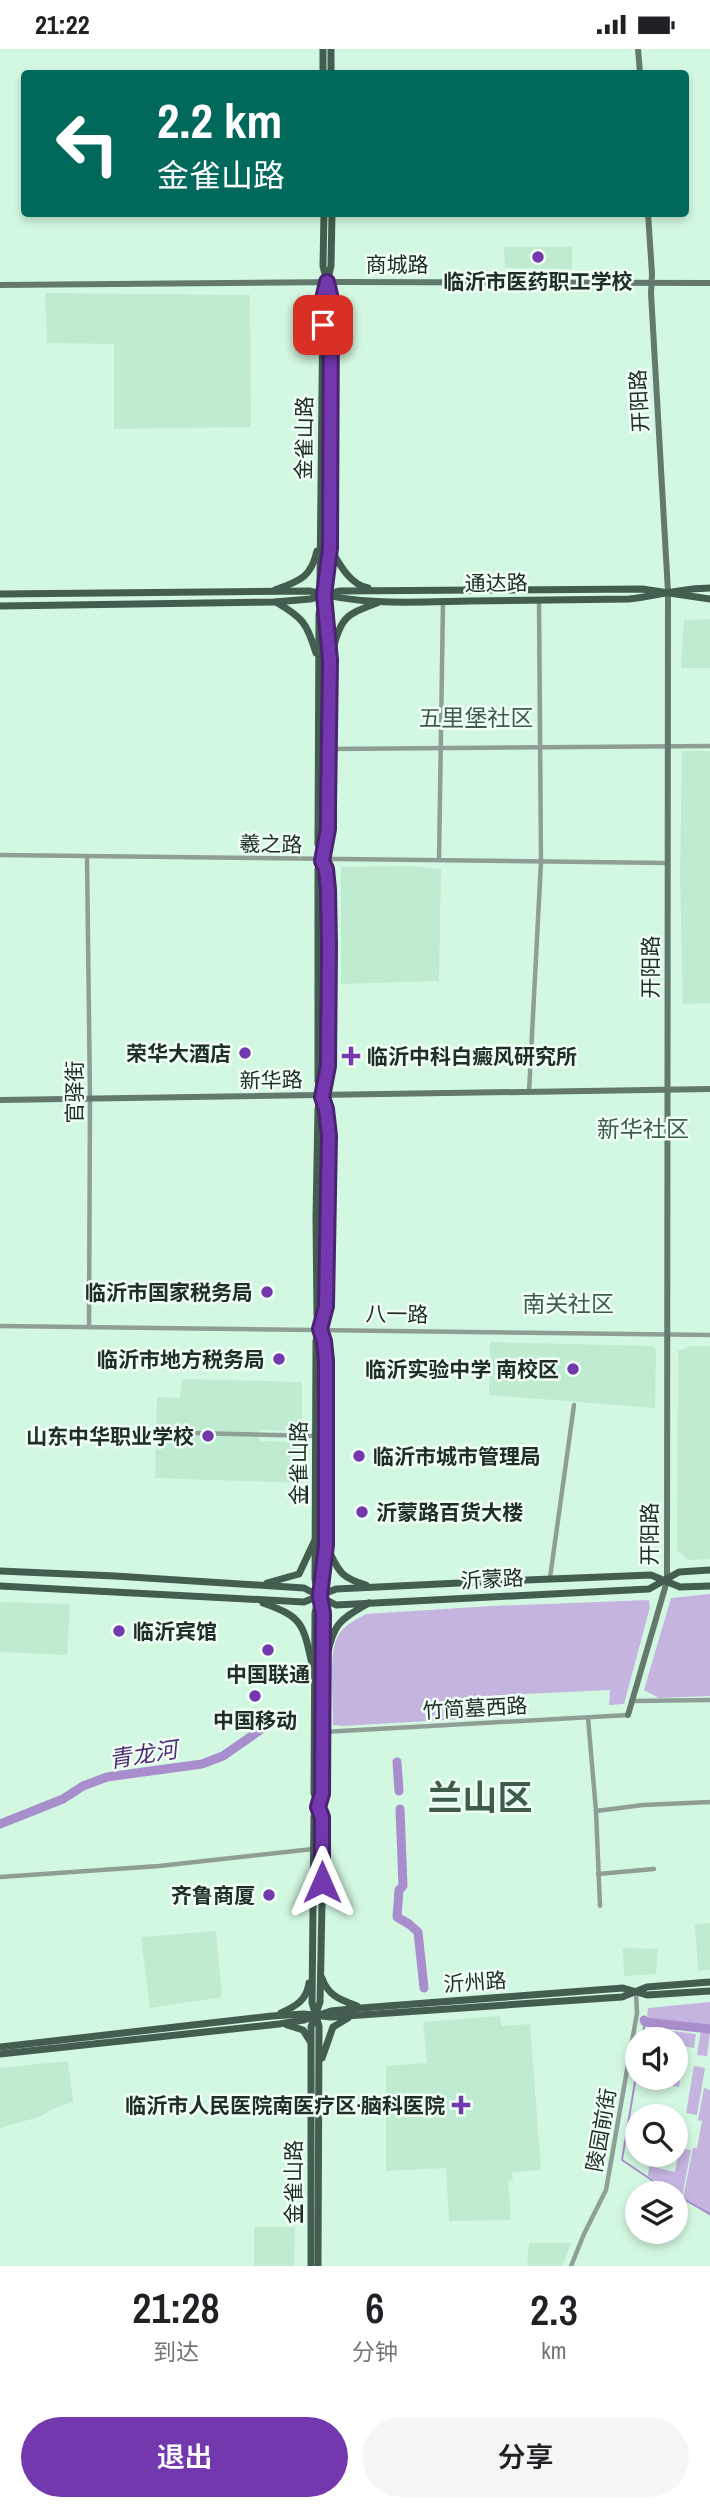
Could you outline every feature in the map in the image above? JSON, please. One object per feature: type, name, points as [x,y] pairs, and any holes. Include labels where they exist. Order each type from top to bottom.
[{"type":"main road","points":[[323,49],[323,70]]},
{"type":"main road","points":[[331,49],[331,70]]},
{"type":"main road","name":"金雀山路","points":[[320,1596],[326,1545],[326,1361],[317,1315],[316,1210],[318,1109],[328,1066],[329,947],[326,869],[318,844],[319,614],[330,548],[332,427],[331,299],[323,266],[324,217]]},
{"type":"main road","name":"金雀山路","points":[[322,861],[328,829],[330,749],[330,660],[324,595],[320,583],[323,299],[331,265],[332,217]]},
{"type":"main road","points":[[270,591],[296,582],[311,570],[320,540]]},
{"type":"main road","points":[[330,548],[347,575],[362,587],[383,591]]},
{"type":"main road","name":"通达路","points":[[0,594],[310,591],[380,602],[443,602],[629,599],[710,588]]},
{"type":"main road","name":"通达路","points":[[0,606],[275,602],[340,591],[642,589],[710,599]]},
{"type":"main road","points":[[275,602],[309,628],[319,664]]},
{"type":"main road","points":[[330,660],[341,623],[361,609],[380,602]]},
{"type":"main road","name":"金雀山路","points":[[311,2266],[311,2027],[320,2002],[322,1817],[314,1794],[323,1613],[315,1579],[316,1341],[326,1306],[329,1191],[329,1136],[322,1097]]},
{"type":"main road","points":[[260,1585],[299,1574],[315,1538]]},
{"type":"main road","points":[[326,1545],[340,1574],[348,1580],[373,1588]]},
{"type":"main road","name":"沂蒙路","points":[[0,1571],[304,1588],[336,1605],[649,1589],[680,1572],[710,1570]]},
{"type":"main road","name":"沂蒙路","points":[[0,1586],[304,1602],[336,1589],[549,1579],[651,1575],[680,1587],[710,1585]]},
{"type":"main road","points":[[255,1600],[287,1612],[305,1630],[319,1675]]},
{"type":"main road","points":[[319,1675],[331,1633],[341,1619],[370,1602]]},
{"type":"main road","name":"金雀山路","points":[[318,2266],[319,2025],[312,2003],[312,1961],[314,1817],[322,1794],[323,1732],[319,1675]]},
{"type":"main road","points":[[272,2016],[295,2007],[302,2001],[308,1989],[312,1961]]},
{"type":"main road","points":[[320,1969],[325,1987],[334,1997],[361,2008]]},
{"type":"main road","name":"沂州路","points":[[0,2054],[279,2024],[316,2015],[353,2016],[622,1997],[647,1987],[710,1982]]},
{"type":"main road","name":"沂州路","points":[[0,2047],[272,2016],[316,2015],[361,2008],[622,1988],[647,1995],[710,1991]]},
{"type":"main road","points":[[319,2066],[333,2027],[353,2016]]},
{"type":"main road","points":[[279,2024],[303,2030],[311,2042]]},
{"type":"street","points":[[638,49],[640,70]]},
{"type":"street","name":"开阳路","points":[[628,1715],[667,1581],[668,592],[648,217]]},
{"type":"street","name":"商城路","points":[[0,285],[710,283]]},
{"type":"street","points":[[529,1092],[541,862],[539,600]]},
{"type":"street","points":[[439,860],[443,602]]},
{"type":"street","points":[[330,749],[710,746]]},
{"type":"street","name":"羲之路","points":[[0,855],[322,861],[667,863]]},
{"type":"street","name":"官驿街","points":[[87,857],[89,1327]]},
{"type":"street","name":"新华路","points":[[0,1100],[710,1089]]},
{"type":"street","name":"八一路","points":[[0,1327],[710,1335]]},
{"type":"street","points":[[549,1579],[574,1405]]},
{"type":"street","points":[[105,1431],[316,1436]]},
{"type":"street","points":[[633,1702],[710,1700]]},
{"type":"street","name":"竹简墓西路","points":[[323,1732],[628,1715]]},
{"type":"street","points":[[587,1718],[596,1811],[600,1906]]},
{"type":"street","points":[[596,1811],[643,1805],[710,1802]]},
{"type":"street","points":[[0,1877],[159,1866],[314,1849]]},
{"type":"street","points":[[598,1874],[654,1869]]},
{"type":"street","name":"陵园前街","points":[[571,2266],[606,2190],[637,2013],[635,1992]]},
{"type":"shaded area","name":"临沂市医药职工学校","points":[[504,247],[572,247],[572,269],[505,268]]},
{"type":"shaded area","points":[[45,293],[250,295],[251,427],[114,429],[114,344],[47,343]]},
{"type":"shaded area","points":[[710,619],[710,668],[681,668],[684,620]]},
{"type":"shaded area","points":[[682,751],[710,751],[710,1003],[683,1004],[680,877]]},
{"type":"shaded area","points":[[411,866],[441,869],[439,981],[341,984],[341,867]]},
{"type":"shaded area","name":"临沂实验中学 南校区","points":[[490,1342],[652,1346],[656,1349],[655,1408],[489,1395]]},
{"type":"shaded area","points":[[690,1346],[710,1346],[710,1559],[688,1560],[677,1550],[678,1351]]},
{"type":"shaded area","name":"山东中华职业学校","points":[[182,1379],[302,1382],[302,1431],[260,1430],[259,1441],[304,1442],[304,1483],[155,1478],[157,1397],[180,1398]]},
{"type":"shaded area","points":[[710,1594],[710,1696],[659,1698],[644,1690],[671,1598]]},
{"type":"shaded area","points":[[649,1600],[650,1607],[624,1704],[609,1705],[610,1690],[482,1696],[483,1711],[479,1718],[333,1725],[332,1665],[335,1642],[344,1628],[366,1614]]},
{"type":"shaded area","points":[[0,1602],[70,1604],[67,1655],[0,1652]]},
{"type":"shaded area","points":[[710,1923],[710,1970],[698,1971],[695,1924]]},
{"type":"shaded area","points":[[216,1931],[222,1997],[150,2008],[141,1937]]},
{"type":"shaded area","points":[[623,1948],[658,1949],[656,1974],[624,1976]]},
{"type":"shaded area","points":[[710,2002],[710,2025],[647,2020],[648,2008]]},
{"type":"shaded area","name":"临沂市人民医院南医疗区·脑科医院","points":[[500,2016],[502,2026],[530,2024],[541,2170],[512,2172],[513,2180],[508,2181],[511,2220],[449,2221],[446,2168],[386,2171],[386,2066],[427,2063],[423,2022]]},
{"type":"shaded area","points":[[701,2030],[710,2032],[707,2056],[697,2055]]},
{"type":"shaded area","points":[[688,2033],[696,2034],[694,2048],[688,2047]]},
{"type":"shaded area","points":[[68,2061],[73,2102],[50,2110],[42,2116],[0,2128],[0,2068]]},
{"type":"shaded area","points":[[694,2066],[705,2068],[697,2115],[688,2113]]},
{"type":"shaded area","points":[[704,2088],[710,2090],[710,2216],[688,2201],[686,2181],[702,2121],[698,2120]]},
{"type":"shaded area","points":[[649,2167],[675,2172],[676,2167],[688,2167],[685,2181],[656,2181],[648,2176]]},
{"type":"shaded area","points":[[254,2227],[295,2227],[294,2266],[254,2266]]},
{"type":"shaded area","points":[[529,2243],[571,2243],[562,2266],[527,2266]]},
{"type":"waterway","name":"青龙河","points":[[0,1824],[63,1799],[83,1786],[107,1777],[202,1764],[223,1756],[266,1726],[287,1716]]},
{"type":"waterway","name":"青龙河","points":[[397,1762],[399,1791]]},
{"type":"waterway","name":"青龙河","points":[[400,1809],[403,1886],[399,1890],[397,1917],[418,1932],[424,1988]]},
{"type":"waterway","name":"青龙河","points":[[644,2020],[710,2029]]},
{"type":"waterway","points":[[644,2027],[645,2022]]},
{"type":"waterway","points":[[634,2090],[622,2160],[653,2181]]},
{"type":"waterway","points":[[688,2202],[710,2214]]},
{"type":"place","name":"临沂市医药职工学校","points":[[538,257]]},
{"type":"place","name":"荣华大酒店","points":[[245,1053]]},
{"type":"place","name":"临沂中科白癜风研究所","points":[[351,1056]]},
{"type":"place","name":"临沂市国家税务局","points":[[267,1292]]},
{"type":"place","name":"临沂市地方税务局","points":[[279,1359]]},
{"type":"place","name":"临沂实验中学 南校区","points":[[573,1369]]},
{"type":"place","name":"山东中华职业学校","points":[[208,1436]]},
{"type":"place","name":"临沂市城市管理局","points":[[359,1456]]},
{"type":"place","name":"沂蒙路百货大楼","points":[[362,1512]]},
{"type":"place","name":"临沂宾馆","points":[[119,1631]]},
{"type":"place","name":"中国联通","points":[[268,1650]]},
{"type":"place","name":"中国移动","points":[[255,1696]]},
{"type":"place","name":"齐鲁商厦","points":[[269,1895]]},
{"type":"place","name":"临沂市人民医院南医疗区·脑科医院","points":[[461,2105]]},
{"type":"district","name":"五里堡社区","points":[[476,717]]},
{"type":"district","name":"新华社区","points":[[643,1128]]},
{"type":"district","name":"南关社区","points":[[568,1303]]},
{"type":"district","name":"兰山区","points":[[480,1797]]},
{"type":"route","points":[[322,1882],[322,1817],[318,1807],[322,1794],[323,1613],[320,1596],[326,1545],[327,1481],[326,1361],[320,1329],[326,1306],[329,1136],[322,1097],[328,1066],[329,947],[328,889],[326,869],[322,861],[328,829],[330,660],[324,595],[328,583],[330,548],[332,427],[331,299],[327,282],[323,299],[323,325]]}]
